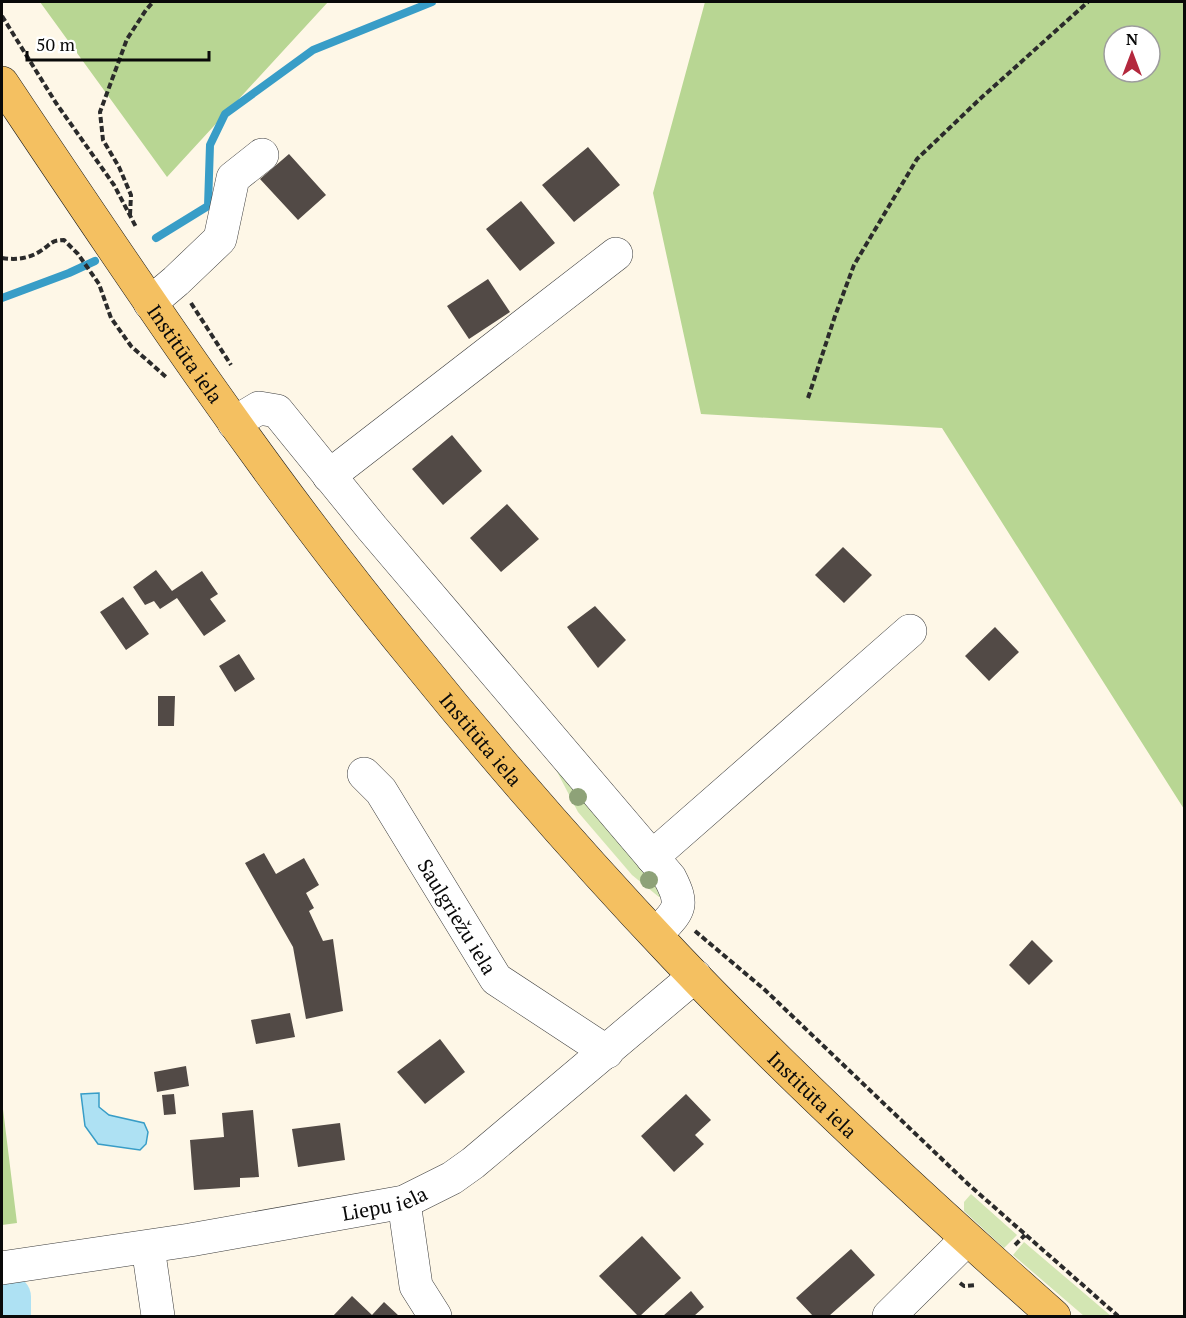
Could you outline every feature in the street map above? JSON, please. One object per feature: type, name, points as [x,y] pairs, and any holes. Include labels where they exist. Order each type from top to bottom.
[{"type":"main road","name":"Institūta iela","points":[[2,83],[150,303],[298,510],[409,653],[554,824],[695,976],[864,1143],[1054,1317]]},
{"type":"street","points":[[150,303],[220,239],[233,178],[262,155]]},
{"type":"street","points":[[329,476],[616,254]]},
{"type":"street","points":[[234,423],[259,408],[277,411],[329,476],[661,867],[678,894],[679,907],[656,935]]},
{"type":"street","points":[[661,867],[910,631]]},
{"type":"street","name":"Saulgriežu iela","points":[[364,774],[381,791],[496,979],[607,1052]]},
{"type":"street","name":"Liepu iela","points":[[2,1268],[148,1247],[404,1202],[452,1178],[473,1163],[695,976]]},
{"type":"street","points":[[404,1202],[416,1286],[435,1317]]},
{"type":"street","points":[[889,1317],[967,1239]]},
{"type":"street","points":[[148,1247],[158,1317]]},
{"type":"path","points":[[130,216],[131,195],[104,140],[100,112],[128,39],[153,2]]},
{"type":"path","points":[[808,399],[854,265],[917,159],[990,89],[1089,2]]},
{"type":"path","points":[[2,258],[24,259],[41,251],[54,240],[64,240],[78,254],[99,284],[111,318],[131,346],[169,380]]},
{"type":"green space","points":[[40,2],[328,2],[167,177]]},
{"type":"green space","points":[[705,2],[1184,2],[1184,809],[942,428],[701,414],[653,193]]},
{"type":"green space","points":[[552,762],[665,897],[659,897],[632,875],[578,812]]},
{"type":"green space","points":[[2,1101],[17,1223],[2,1225]]},
{"type":"green space","points":[[971,1194],[1017,1235],[1004,1248],[964,1211],[964,1202]]},
{"type":"green space","points":[[1024,1242],[1111,1316],[1084,1316],[1013,1255]]},
{"type":"water","points":[[99,1093],[99,1107],[109,1115],[144,1123],[148,1132],[146,1144],[140,1150],[98,1144],[85,1126],[81,1094]]},
{"type":"building","points":[[588,147],[620,185],[574,222],[542,185]]},
{"type":"building","points":[[289,154],[326,195],[298,220],[260,179]]},
{"type":"building","points":[[521,201],[555,243],[520,271],[486,229]]},
{"type":"building","points":[[488,279],[510,312],[469,339],[447,306]]},
{"type":"building","points":[[452,435],[482,471],[443,505],[412,469]]},
{"type":"building","points":[[507,504],[539,539],[501,572],[470,538]]},
{"type":"building","points":[[843,547],[872,575],[844,603],[815,575]]},
{"type":"building","points":[[156,570],[172,591],[202,571],[218,594],[210,599],[226,621],[204,636],[177,598],[160,609],[154,601],[145,605],[133,587]]},
{"type":"building","points":[[123,597],[149,634],[126,650],[100,612]]},
{"type":"building","points":[[595,606],[626,640],[598,668],[567,627]]},
{"type":"building","points":[[995,627],[1019,652],[989,681],[965,656]]},
{"type":"building","points":[[239,654],[255,679],[235,692],[219,666]]},
{"type":"building","points":[[158,696],[175,696],[174,726],[158,726]]},
{"type":"building","points":[[264,853],[276,874],[304,858],[319,885],[306,893],[314,908],[309,911],[323,941],[333,939],[343,1011],[306,1019],[293,947],[245,863]]},
{"type":"building","points":[[1032,940],[1053,961],[1029,985],[1009,965]]},
{"type":"building","points":[[290,1013],[295,1037],[256,1044],[251,1020]]},
{"type":"building","points":[[440,1039],[465,1072],[425,1104],[397,1072]]},
{"type":"building","points":[[186,1066],[189,1086],[157,1092],[154,1072]]},
{"type":"building","points":[[174,1094],[176,1114],[164,1115],[162,1095]]},
{"type":"building","points":[[686,1094],[711,1120],[695,1135],[704,1144],[674,1172],[641,1136]]},
{"type":"building","points":[[253,1110],[259,1177],[240,1178],[240,1187],[194,1190],[190,1140],[224,1137],[222,1113]]},
{"type":"building","points":[[340,1123],[345,1160],[298,1167],[292,1129]]},
{"type":"building","points":[[642,1236],[681,1278],[638,1316],[599,1276]]},
{"type":"building","points":[[851,1249],[875,1275],[829,1316],[813,1316],[796,1298]]},
{"type":"building","points":[[691,1291],[704,1307],[694,1316],[663,1316]]},
{"type":"building","points":[[352,1296],[372,1315],[384,1302],[399,1316],[333,1316]]},
{"type":"waterway","points":[[156,238],[208,206],[210,145],[225,114],[313,50],[432,2]]},
{"type":"waterway","points":[[2,298],[95,261]]},
{"type":"waterway","points":[[9,1297],[9,1316]]}]
